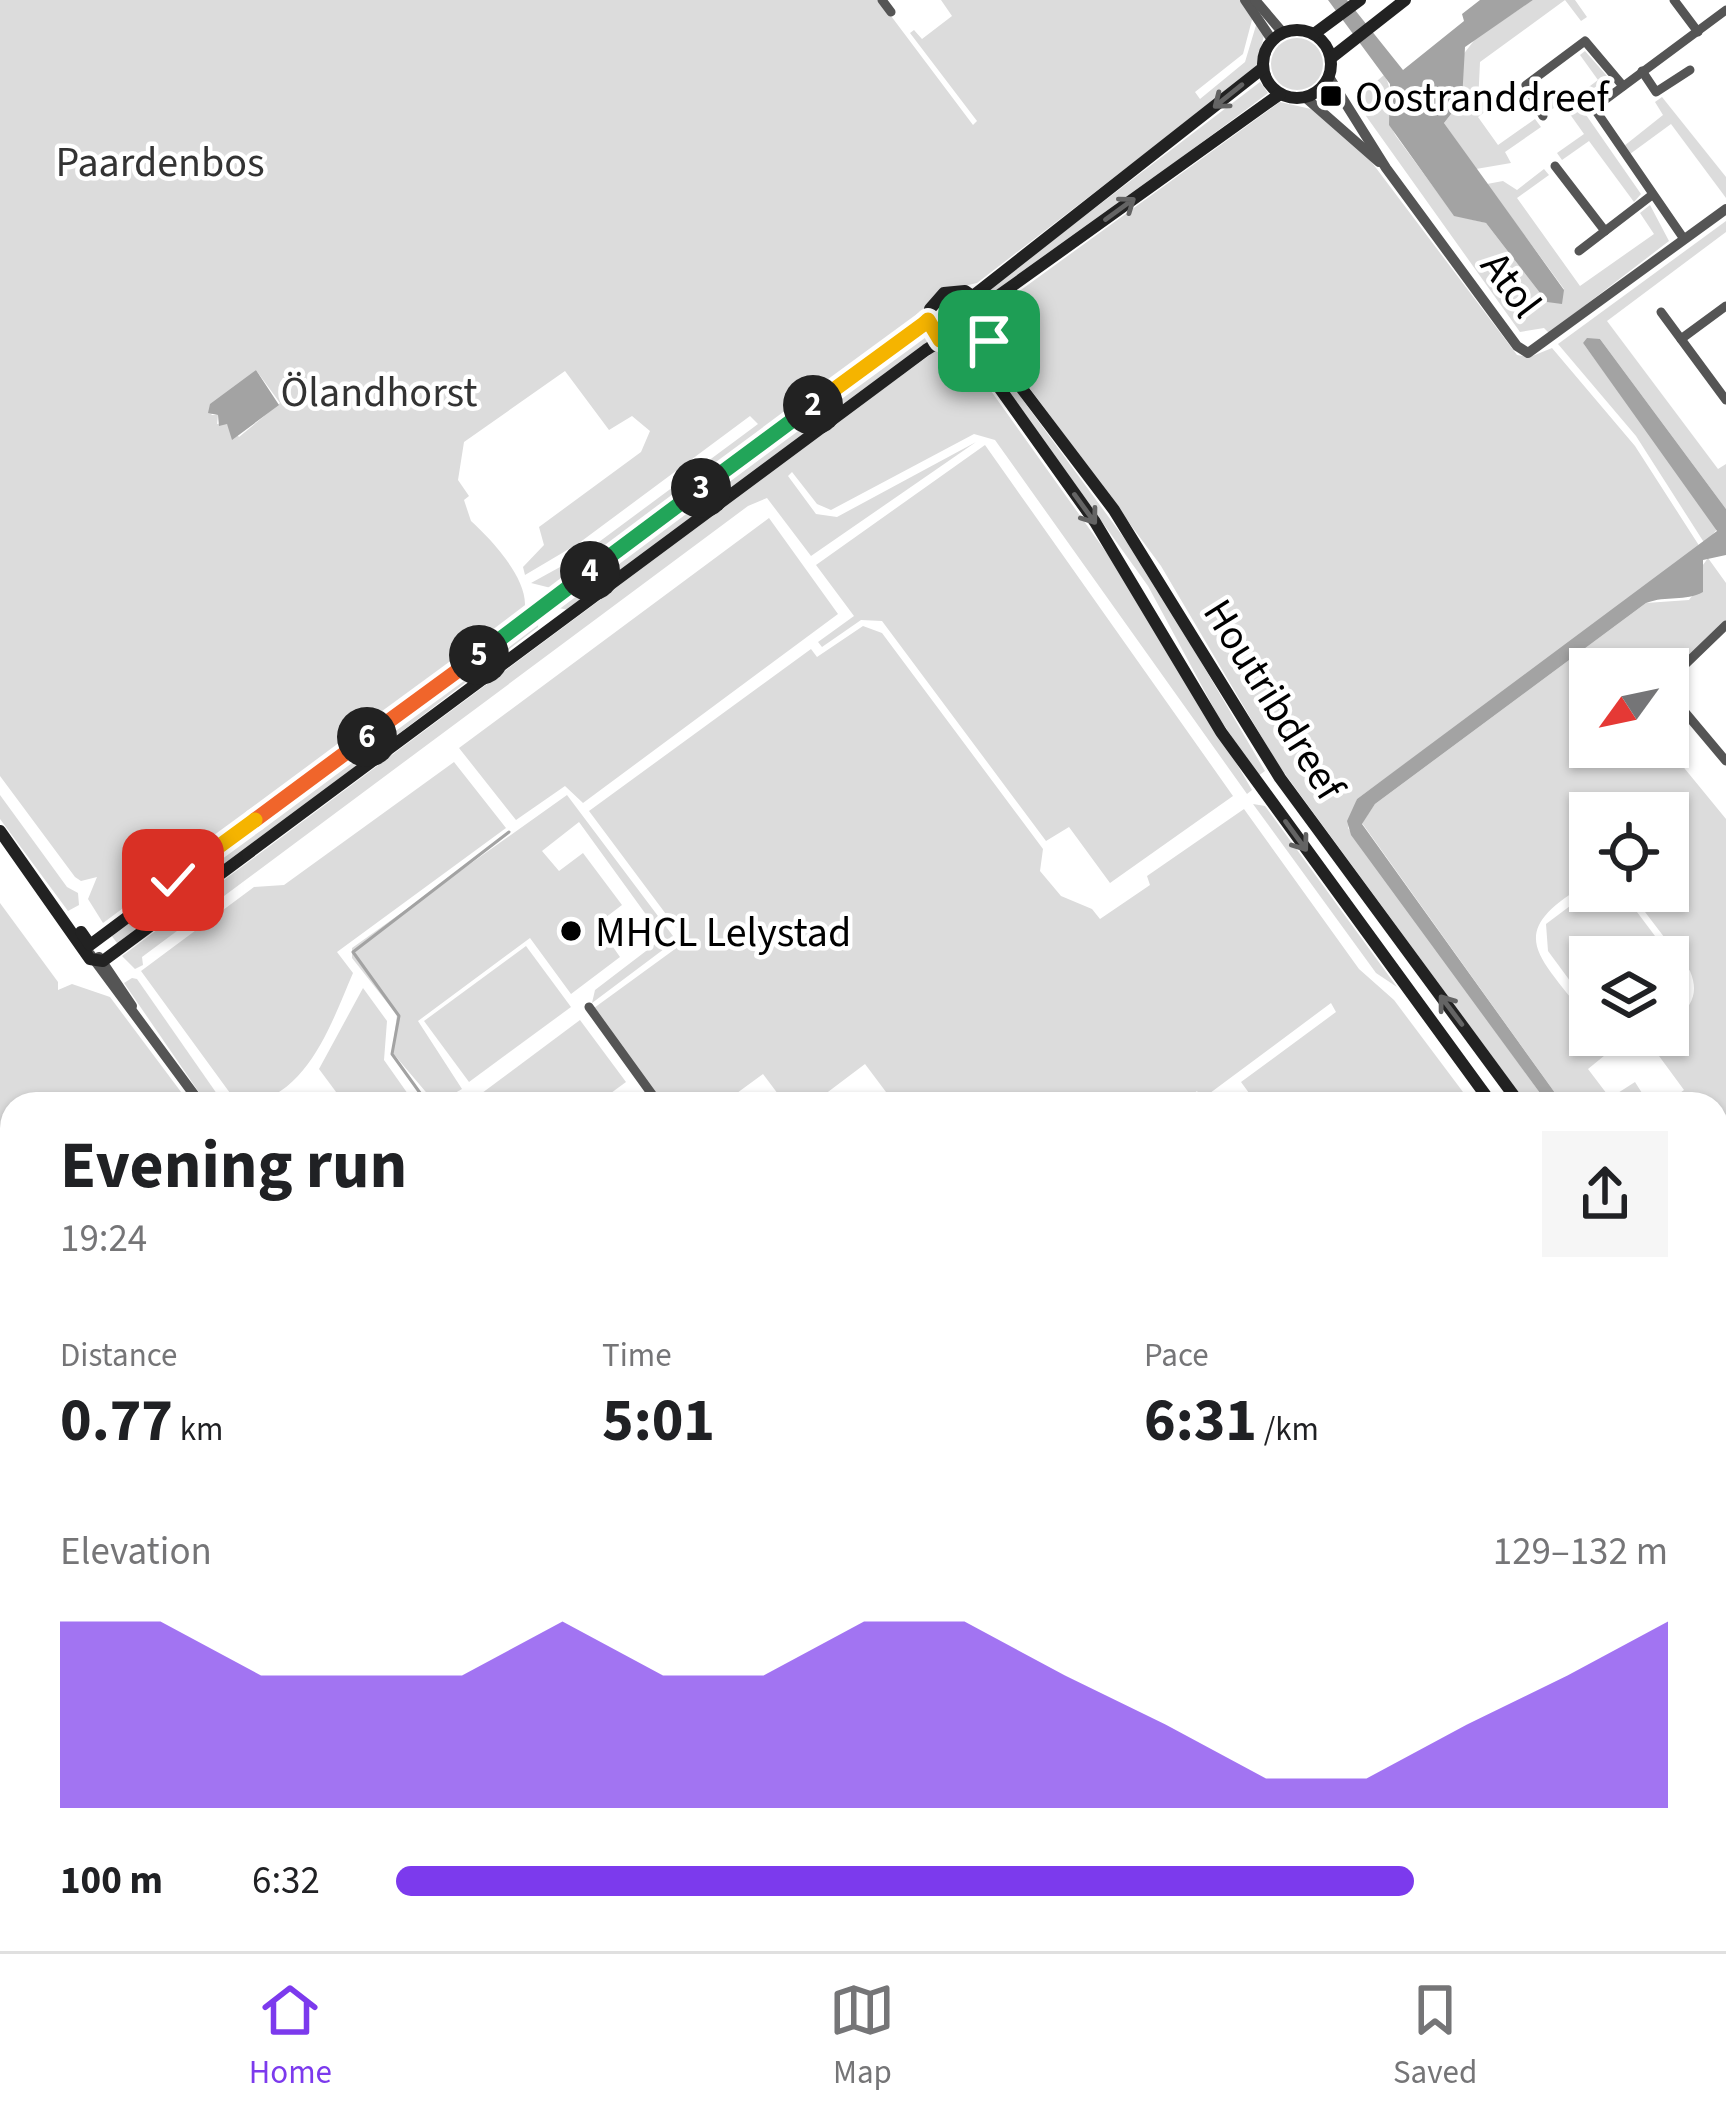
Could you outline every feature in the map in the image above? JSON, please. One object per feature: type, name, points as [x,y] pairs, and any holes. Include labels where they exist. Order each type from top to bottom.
[{"type":"main road","points":[[94,955],[951,340],[976,328],[974,299],[999,274],[1263,68],[1278,37],[1313,34],[1360,0]]},
{"type":"main road","points":[[1331,58],[1405,0]]},
{"type":"main road","points":[[1002,363],[987,325],[993,307],[1280,94],[1306,98],[1330,76],[1331,58],[1313,34]]},
{"type":"main road","points":[[1263,68],[1280,94]]},
{"type":"main road","points":[[951,340],[937,323],[939,306],[952,298],[974,299],[1017,285]]},
{"type":"main road","points":[[94,955],[928,320],[939,296],[974,299]]},
{"type":"main road","name":"Houtribdreef","points":[[928,320],[988,374],[1107,541],[1222,731],[1483,1092]]},
{"type":"main road","name":"Houtribdreef","points":[[976,328],[1126,528],[1280,778],[1511,1092]]},
{"type":"main road","points":[[0,831],[94,955]]},
{"type":"street","points":[[882,0],[891,12]]},
{"type":"street","points":[[1245,0],[1278,37]]},
{"type":"street","points":[[1255,0],[1278,37]]},
{"type":"street","points":[[1674,0],[1697,32]]},
{"type":"street","points":[[1684,239],[1594,108],[1726,10]]},
{"type":"street","points":[[1543,116],[1526,85],[1585,41],[1623,86]]},
{"type":"street","points":[[1642,71],[1656,92],[1690,70]]},
{"type":"street","name":"Atol","points":[[1330,76],[1386,168],[1517,346],[1528,353],[1726,209]]},
{"type":"street","name":"Atol","points":[[1306,98],[1386,168]]},
{"type":"street","points":[[1556,166],[1605,231]]},
{"type":"street","points":[[1579,251],[1652,195]]},
{"type":"street","points":[[1681,339],[1726,306]]},
{"type":"street","points":[[1660,312],[1726,400]]},
{"type":"street","points":[[1689,661],[1726,625]]},
{"type":"street","points":[[1689,715],[1724,754]]},
{"type":"street","points":[[94,955],[192,1092]]},
{"type":"street","points":[[589,1007],[650,1092]]},
{"type":"green space","name":"Paardenbos","points":[[0,0],[879,0],[973,125],[977,121],[910,33],[914,30],[922,39],[952,16],[941,0],[1242,0],[1253,16],[1243,54],[1195,92],[1200,99],[1245,62],[1257,22],[1264,35],[1257,67],[977,283],[938,292],[922,321],[619,545],[551,588],[531,583],[580,556],[758,424],[750,416],[579,543],[525,575],[523,567],[544,545],[539,527],[641,452],[650,431],[632,416],[609,430],[565,371],[464,442],[458,480],[469,496],[464,500],[471,521],[516,575],[524,612],[103,923],[88,899],[97,877],[81,881],[75,877],[0,776]],"holes":[[[256,370],[280,403],[239,437],[226,423],[217,424],[218,415],[211,415]]]},
{"type":"green space","points":[[1533,0],[1565,0],[1480,62],[1478,104],[1513,90],[1478,117],[1498,145],[1535,119],[1541,127],[1505,152],[1511,163],[1476,169],[1444,123],[1462,100],[1462,56],[1476,38]]},
{"type":"green space","points":[[1565,0],[1575,0],[1587,17],[1581,21]]},
{"type":"green space","points":[[1297,38],[1315,46],[1323,64],[1315,82],[1297,90],[1279,82],[1271,64],[1279,46]]},
{"type":"green space","points":[[1585,51],[1614,84],[1584,112],[1641,194],[1634,202],[1589,141],[1562,160],[1557,153],[1584,134],[1562,103],[1549,111],[1543,102],[1565,87],[1574,98],[1598,80],[1580,55]]},
{"type":"green space","points":[[1384,75],[1396,136],[1454,215],[1486,223],[1547,302],[1564,289],[1487,184],[1503,181],[1517,190],[1544,169],[1549,175],[1517,198],[1580,286],[1654,234],[1640,213],[1650,205],[1669,241],[1549,333],[1544,328],[1520,332],[1366,116],[1364,92]]},
{"type":"green space","points":[[1260,82],[1268,93],[984,300],[981,295]]},
{"type":"green space","points":[[1662,97],[1726,177],[1726,198],[1671,124],[1630,154],[1624,146],[1663,115],[1655,102]]},
{"type":"green space","points":[[1280,102],[1311,109],[1364,152],[1517,355],[1530,357],[1552,348],[1635,446],[1700,547],[1357,799],[1348,828],[1539,1092],[1518,1092],[1277,763],[1161,566],[992,337],[992,317],[1000,305]]},
{"type":"green space","points":[[1726,221],[1726,232],[1607,321],[1718,469],[1726,464],[1726,509],[1600,339],[1583,343],[1718,528],[1705,544],[1636,436],[1558,344]]},
{"type":"green space","points":[[924,328],[932,342],[569,610],[553,607]]},
{"type":"green space","points":[[981,343],[1146,568],[1265,771],[1258,776],[1218,716],[1148,586],[976,346]]},
{"type":"green space","points":[[941,347],[966,356],[1141,601],[1252,790],[1247,794],[995,440],[974,434],[831,510],[817,504],[792,472],[788,476],[816,514],[837,517],[976,442],[811,556],[767,498],[748,506],[142,957],[143,965],[135,969],[122,956],[600,600],[619,580]]},
{"type":"green space","points":[[985,445],[1233,796],[1110,883],[1069,827],[1046,841],[882,621],[861,620],[822,647],[818,642],[854,616],[816,565]]},
{"type":"green space","points":[[769,518],[838,614],[583,803],[565,786],[516,820],[459,748]]},
{"type":"green space","points":[[1708,558],[1726,583],[1726,621],[1689,656],[1689,648],[1585,648],[1646,603],[1689,600],[1702,583],[1700,569]]},
{"type":"green space","points":[[539,617],[538,627],[120,947],[111,935]]},
{"type":"green space","points":[[863,626],[882,633],[1043,849],[1040,871],[1061,896],[1092,909],[1100,919],[1150,885],[1147,876],[1244,809],[1359,969],[1394,1000],[1463,1092],[1248,1092],[1241,1082],[1336,1012],[1331,1003],[1211,1092],[886,1092],[865,1064],[828,1092],[776,1092],[763,1074],[738,1092],[654,1092],[594,1008],[686,941],[589,811],[811,649],[817,657]]},
{"type":"green space","points":[[1569,660],[1569,768],[1684,768],[1726,819],[1726,1092],[1681,1092],[1659,1056],[1689,1056],[1689,1004],[1694,988],[1689,936],[1663,936],[1645,912],[1689,912],[1689,792],[1569,792],[1569,896],[1544,917],[1537,947],[1569,995],[1569,1056],[1604,1056],[1588,1069],[1605,1092],[1554,1092],[1362,823],[1375,804]]},
{"type":"green space","points":[[454,762],[506,828],[337,952],[353,973],[325,1037],[298,1076],[279,1092],[229,1092],[141,971],[254,887],[284,885]]},
{"type":"green space","points":[[0,795],[67,887],[78,893],[79,905],[68,911],[0,819]]},
{"type":"green space","points":[[567,795],[676,940],[592,1003],[595,990],[663,938],[579,822],[542,851],[559,871],[583,853],[622,905],[597,924],[620,957],[571,994],[530,938],[418,1021],[462,1089],[457,1092],[426,1092],[392,1052],[397,1015],[352,958],[352,948]]},
{"type":"green space","points":[[1253,804],[1265,806],[1397,987],[1376,973]]},
{"type":"green space","points":[[0,903],[58,982],[58,990],[72,984],[110,997],[181,1092],[0,1092]]},
{"type":"green space","points":[[1569,907],[1569,912],[1637,912],[1655,936],[1569,936],[1569,980],[1548,951],[1546,924]]},
{"type":"green space","points":[[526,946],[571,1007],[469,1082],[424,1021]]},
{"type":"green space","points":[[137,979],[216,1092],[199,1092],[124,983]]},
{"type":"green space","points":[[363,988],[387,1021],[384,1060],[407,1092],[336,1092],[319,1069]]},
{"type":"green space","points":[[580,1020],[626,1082],[612,1092],[483,1092]]},
{"type":"green space","points":[[1635,1082],[1641,1092],[1619,1092]]},
{"type":"shaded area","points":[[1328,0],[1347,0],[1403,70],[1464,21],[1462,14],[1480,0],[1533,0],[1465,47],[1462,100],[1444,123],[1564,290],[1562,304],[1547,302],[1486,223],[1454,216],[1389,125],[1390,84]]},
{"type":"shaded area","points":[[1587,338],[1600,339],[1726,509],[1726,555],[1703,560],[1703,592],[1646,603],[1585,648],[1569,648],[1569,660],[1375,804],[1362,824],[1554,1092],[1539,1092],[1351,835],[1347,821],[1357,799],[1717,531],[1583,343]]},
{"type":"shaded area","points":[[256,370],[279,405],[232,440],[227,424],[219,426],[218,415],[208,413],[210,404]]},
{"type":"waterway","points":[[419,1092],[392,1054],[399,1016],[353,952],[509,832]]},
{"type":"place","name":"Oostranddreef","points":[[1331,96]]},
{"type":"place","name":"MHCL Lelystad","points":[[571,931]]},
{"type":"route","points":[[173,880],[928,320],[940,340],[962,338],[976,328],[1002,363],[989,341]]},
{"type":"park label","name":"Ölandhorst","points":[[379,391]]}]
